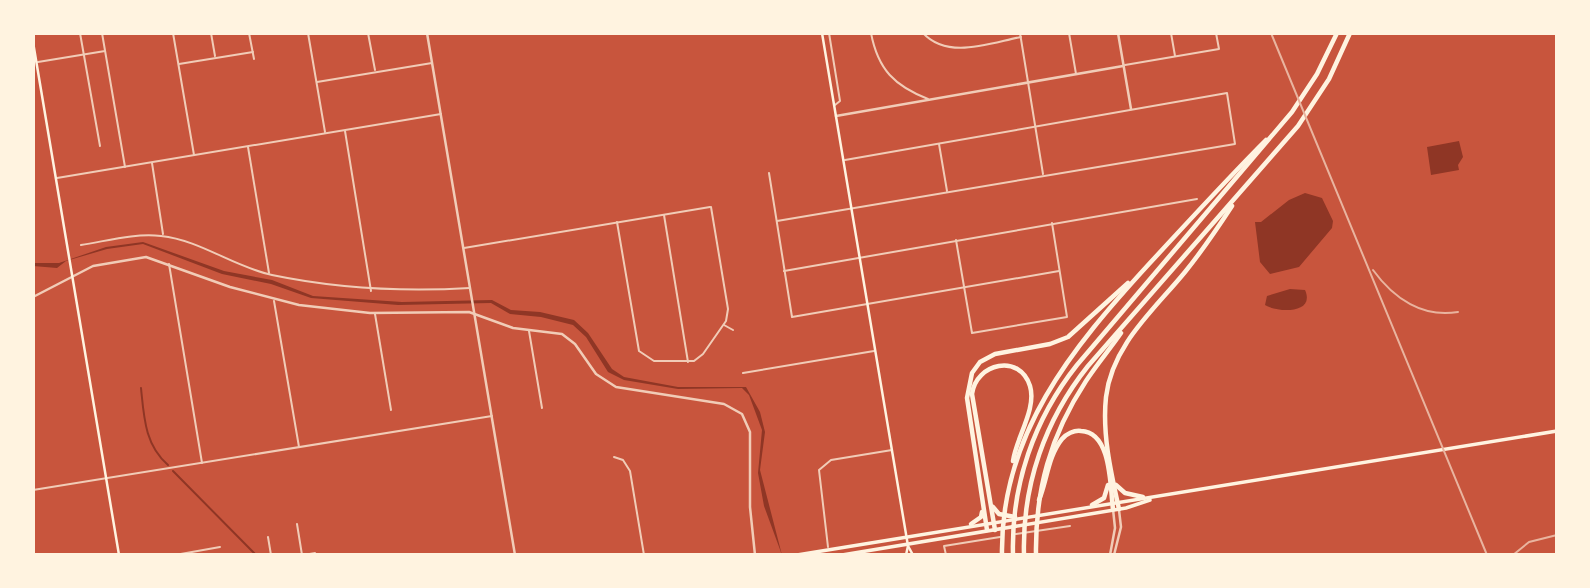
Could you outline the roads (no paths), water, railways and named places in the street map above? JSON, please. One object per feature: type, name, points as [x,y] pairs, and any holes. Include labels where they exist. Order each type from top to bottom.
[{"type":"highway","points":[[1013,555],[1015,506],[1032,443],[1064,382],[1292,112],[1313,81],[1336,33]]},
{"type":"highway","points":[[1024,555],[1027,503],[1042,445],[1060,407],[1080,376],[1298,126],[1325,86],[1350,33]]},
{"type":"highway","points":[[1012,472],[1027,428],[1055,377],[1142,271],[1281,125]]},
{"type":"highway","points":[[1116,509],[1104,416],[1114,366],[1131,336],[1187,271],[1242,191]]},
{"type":"highway","points":[[987,530],[967,398],[968,383],[974,370],[995,354],[1050,344],[1068,337],[1142,271]]},
{"type":"highway","points":[[1036,555],[1044,468],[1063,420],[1128,321]]},
{"type":"highway","points":[[995,530],[972,394],[979,375],[999,365],[1019,371],[1031,391],[1004,508],[1002,555]]},
{"type":"highway","points":[[1039,501],[1059,444],[1073,432],[1088,432],[1098,439],[1104,449],[1111,478],[1121,491],[1143,497]]},
{"type":"highway","points":[[1092,505],[1105,496],[1111,478]]},
{"type":"highway","points":[[991,503],[999,514],[1016,517]]},
{"type":"highway","points":[[971,524],[981,517],[983,504]]},
{"type":"main road","points":[[822,33],[906,536],[913,555]]},
{"type":"main road","points":[[33,42],[119,555]]},
{"type":"main road","points":[[842,555],[908,546],[1143,504],[1152,499],[1557,431]]},
{"type":"main road","points":[[797,555],[1115,501],[1143,497],[1152,499]]},
{"type":"main road","points":[[906,555],[908,546]]},
{"type":"street","points":[[80,33],[100,146]]},
{"type":"street","points":[[102,33],[125,167]]},
{"type":"street","points":[[173,33],[194,155]]},
{"type":"street","points":[[211,33],[215,58]]},
{"type":"street","points":[[250,33],[254,60]]},
{"type":"street","points":[[309,33],[325,133]]},
{"type":"street","points":[[369,33],[375,72]]},
{"type":"street","points":[[427,33],[515,555]]},
{"type":"street","points":[[828,33],[840,101],[834,105]]},
{"type":"street","points":[[872,33],[877,58],[888,75],[905,89],[928,99]]},
{"type":"street","points":[[923,33],[938,45],[954,48],[1020,35],[1044,175]]},
{"type":"street","points":[[1069,33],[1076,74]]},
{"type":"street","points":[[1118,33],[1131,109]]},
{"type":"street","points":[[1171,33],[1175,57]]},
{"type":"street","points":[[836,116],[1219,49],[1216,33]]},
{"type":"street","points":[[37,62],[105,51]]},
{"type":"street","points":[[178,65],[253,52]]},
{"type":"street","points":[[317,82],[432,63]]},
{"type":"street","points":[[33,93],[41,92]]},
{"type":"street","points":[[777,220],[1235,144],[1227,93],[845,160]]},
{"type":"street","points":[[56,178],[441,114]]},
{"type":"street","points":[[344,130],[372,290]]},
{"type":"street","points":[[939,144],[947,192]]},
{"type":"street","points":[[248,146],[270,275]]},
{"type":"street","points":[[152,162],[163,236]]},
{"type":"street","points":[[769,173],[792,317],[1059,271]]},
{"type":"street","points":[[784,271],[1197,199]]},
{"type":"street","points":[[464,248],[664,215],[711,206],[714,203]]},
{"type":"street","points":[[617,222],[640,352],[651,360],[688,363],[702,356],[723,325],[728,310],[711,206]]},
{"type":"street","points":[[664,215],[688,363]]},
{"type":"street","points":[[956,239],[971,333],[1067,317],[1052,223]]},
{"type":"street","points":[[81,245],[131,236],[163,236],[270,275],[372,290],[470,288]]},
{"type":"street","points":[[33,297],[99,264],[149,257],[223,285],[274,300],[329,310],[474,314],[509,327],[552,331],[567,337],[596,374],[616,387],[724,404],[740,412],[750,432],[750,506],[755,555]]},
{"type":"street","points":[[169,264],[202,463]]},
{"type":"street","points":[[274,300],[299,447]]},
{"type":"street","points":[[375,313],[391,410]]},
{"type":"street","points":[[723,325],[733,330]]},
{"type":"street","points":[[528,330],[542,408]]},
{"type":"street","points":[[743,373],[876,351]]},
{"type":"street","points":[[33,490],[492,416]]},
{"type":"street","points":[[830,555],[819,470],[831,460],[892,450]]},
{"type":"street","points":[[614,457],[624,462],[630,471],[644,555]]},
{"type":"street","points":[[1112,555],[1121,527],[1116,509]]},
{"type":"street","points":[[297,524],[303,555],[315,553]]},
{"type":"street","points":[[946,555],[944,546],[1070,526]]},
{"type":"street","points":[[268,537],[271,555]]},
{"type":"street","points":[[175,555],[220,547]]},
{"type":"street","points":[[202,550],[203,555]]},
{"type":"waterway","points":[[141,388],[150,440],[168,465]]},
{"type":"waterway","points":[[173,471],[256,555]]},
{"type":"railway","points":[[1271,33],[1487,555]]},
{"type":"railway","points":[[1373,270],[1390,290],[1410,304],[1433,312],[1458,312]]},
{"type":"railway","points":[[1513,555],[1529,542],[1557,535]]}]
